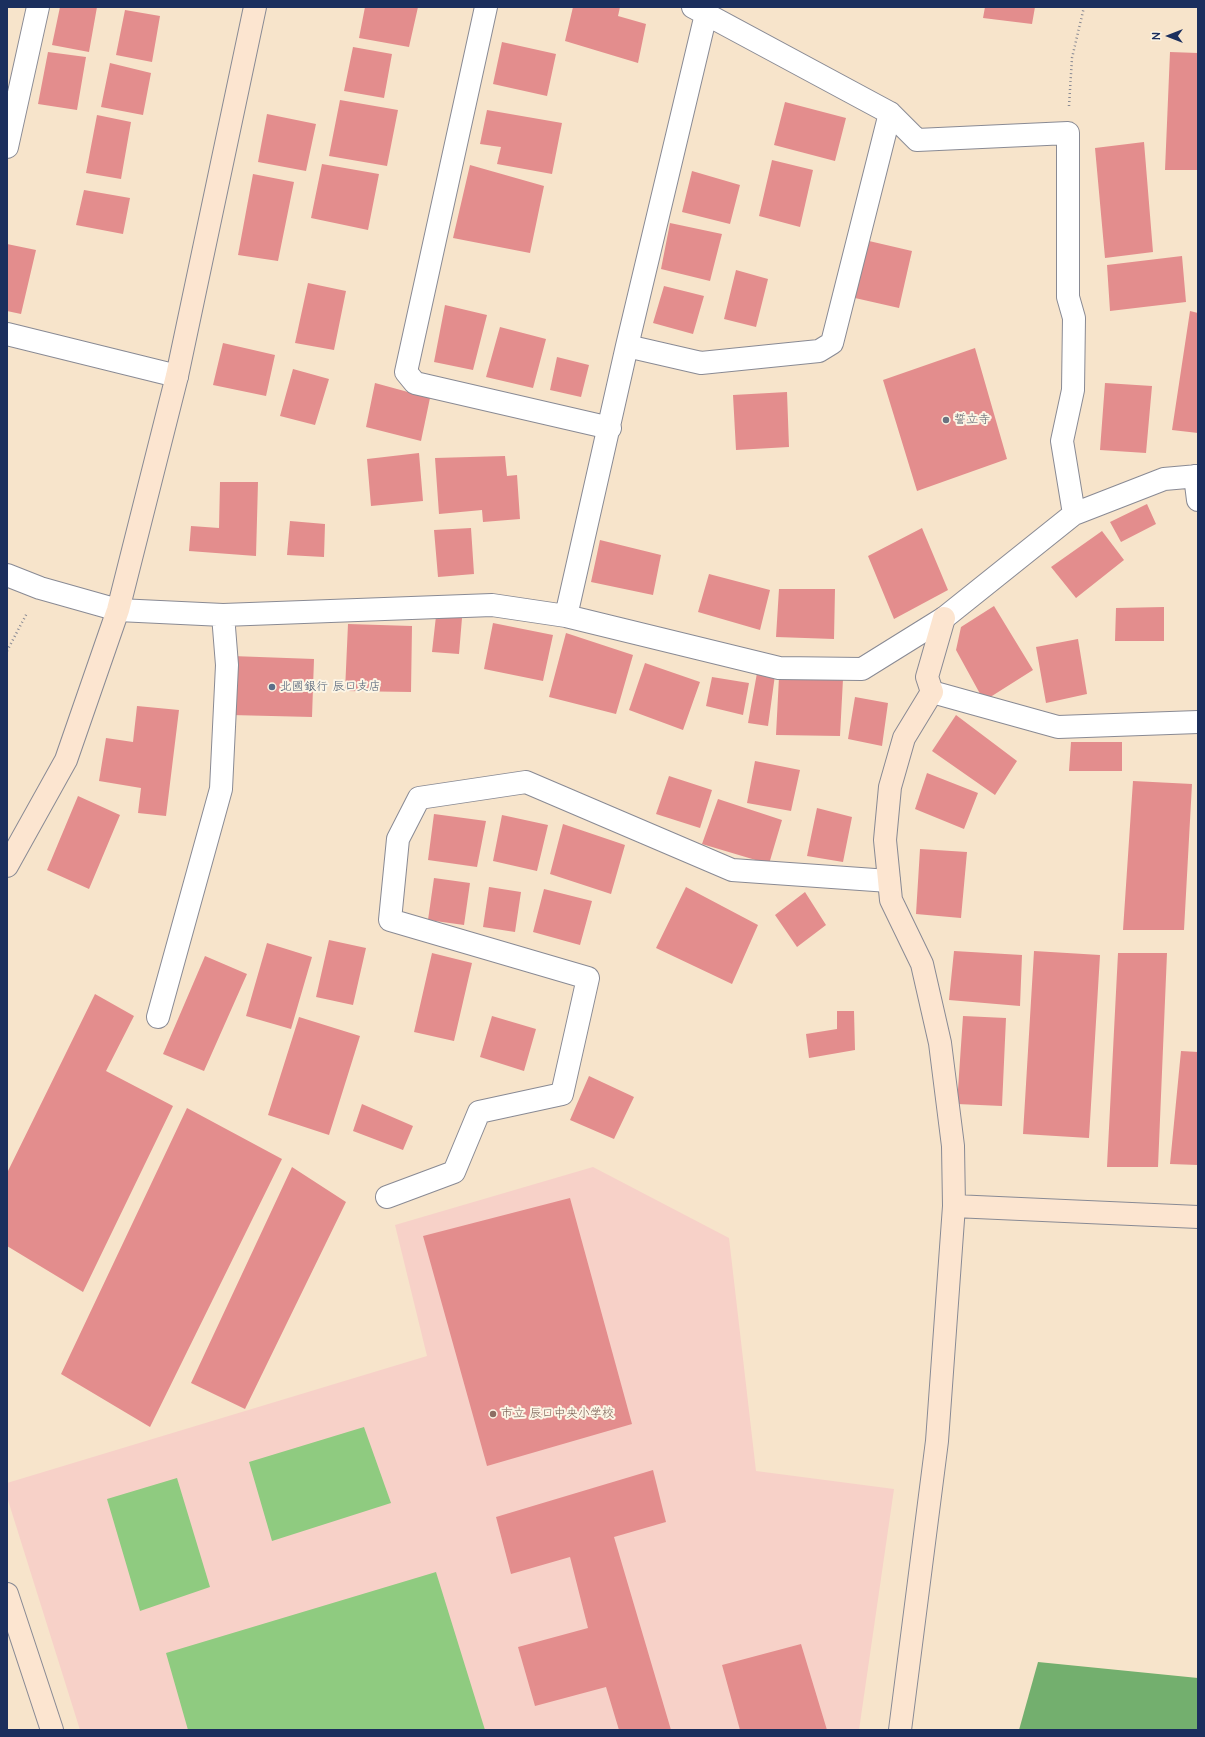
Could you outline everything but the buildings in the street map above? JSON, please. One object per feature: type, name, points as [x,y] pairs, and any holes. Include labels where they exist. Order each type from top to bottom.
[{"type":"street","points":[[7,147],[38,7]]},
{"type":"street","points":[[7,866],[66,760],[118,610],[177,376],[255,7]]},
{"type":"street","points":[[486,7],[406,372],[415,383],[610,428]]},
{"type":"street","points":[[566,616],[610,428],[700,11],[890,113],[917,140],[1068,133],[1068,297],[1074,318],[1073,390],[1062,441],[1074,514]]},
{"type":"street","points":[[628,346],[701,363],[819,351],[832,344],[890,113]]},
{"type":"street","points":[[7,334],[177,376]]},
{"type":"street","points":[[7,575],[40,588],[118,610],[223,615],[492,605],[566,616],[778,668],[862,668],[944,618],[1074,514],[1164,479],[1197,476],[1198,500]]},
{"type":"street","points":[[158,1017],[221,789],[227,665],[223,615]]},
{"type":"street","points":[[900,1730],[936,1440],[954,1206],[953,1146],[940,1043],[922,964],[891,900],[885,840],[890,787],[904,738],[932,692],[927,677],[944,618]]},
{"type":"street","points":[[932,692],[1058,727],[1198,722]]},
{"type":"street","points":[[388,1197],[454,1172],[479,1112],[562,1094],[588,978],[390,920],[398,839],[419,798],[526,782],[732,870],[889,881]]},
{"type":"street","points":[[954,1206],[1198,1217]]},
{"type":"street","points":[[7,1594],[52,1730]]},
{"type":"path","points":[[1068,133],[1072,58],[1084,7]]},
{"type":"path","points":[[7,652],[40,588]]},
{"type":"shaded area","name":"市立 辰口中央小学校","points":[[593,1167],[729,1238],[756,1471],[894,1489],[859,1730],[80,1730],[7,1497],[7,1483],[427,1356],[395,1225]]},
{"type":"green space","points":[[364,1427],[391,1503],[272,1541],[249,1462]]},
{"type":"green space","points":[[177,1478],[210,1587],[140,1611],[107,1499]]},
{"type":"green space","points":[[436,1572],[485,1730],[188,1730],[166,1653]]},
{"type":"green space","points":[[1038,1662],[1198,1678],[1198,1730],[1019,1730]]},
{"type":"place","name":"誓立寺","points":[[946,420]]},
{"type":"place","name":"北國銀行 辰口支店","points":[[272,687]]},
{"type":"place","name":"市立 辰口中央小学校","points":[[493,1414]]}]
